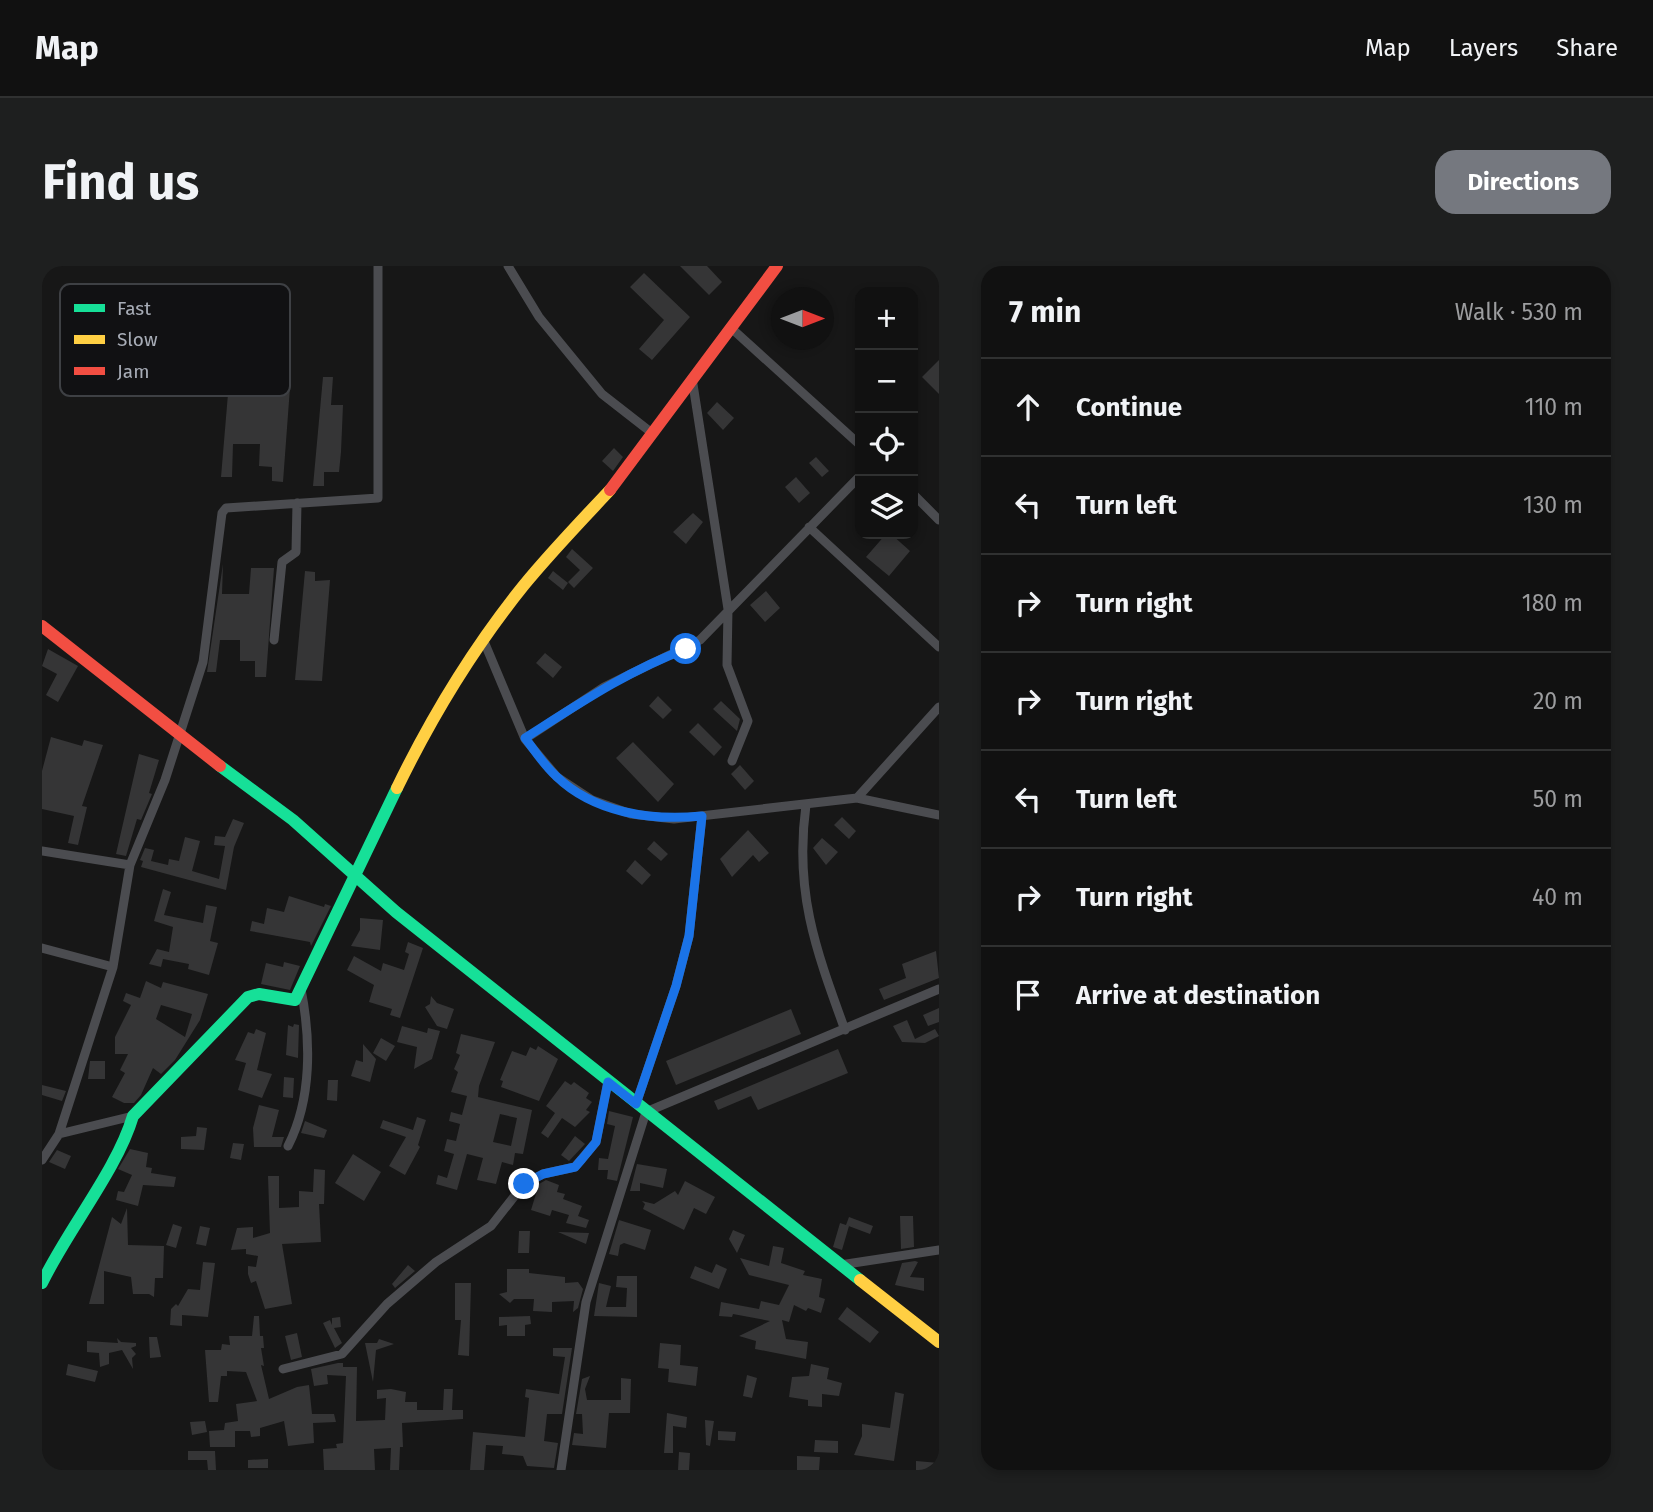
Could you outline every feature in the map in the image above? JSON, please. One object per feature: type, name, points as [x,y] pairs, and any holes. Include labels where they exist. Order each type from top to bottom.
[{"type":"street","points":[[42,1160],[59,1134],[113,967],[130,865],[180,736],[203,662],[222,513],[226,509],[378,498],[378,266]]},
{"type":"street","points":[[508,266],[539,317],[602,394],[652,433]]},
{"type":"street","points":[[42,1283],[62,1241],[126,1139],[133,1115],[248,997],[259,995],[295,1000],[409,764],[483,639],[525,584],[611,488],[777,266]]},
{"type":"street","points":[[730,327],[855,440]]},
{"type":"street","points":[[692,378],[728,609],[727,665],[748,721],[732,761]]},
{"type":"street","points":[[525,738],[604,687],[693,644],[855,481]]},
{"type":"street","points":[[918,499],[939,520]]},
{"type":"street","points":[[274,640],[282,562],[296,552],[297,503]]},
{"type":"street","points":[[810,527],[939,647]]},
{"type":"street","points":[[42,626],[180,736],[293,820],[396,912],[939,1342]]},
{"type":"street","points":[[483,639],[525,738],[557,777],[592,800],[631,814],[674,819],[857,798],[939,815]]},
{"type":"street","points":[[857,798],[939,707]]},
{"type":"street","points":[[806,805],[801,871],[806,903],[822,966],[845,1030]]},
{"type":"street","points":[[561,1470],[586,1302],[689,936],[702,816]]},
{"type":"street","points":[[42,851],[130,865]]},
{"type":"street","points":[[42,948],[113,967]]},
{"type":"street","points":[[288,1146],[295,1132],[306,1088],[307,1023],[301,989]]},
{"type":"street","points":[[641,1108],[845,1030],[939,989]]},
{"type":"street","points":[[284,1369],[342,1354],[387,1304],[436,1262],[491,1226],[524,1184],[543,1174],[575,1167],[596,1142],[608,1082]]},
{"type":"street","points":[[59,1134],[133,1115]]},
{"type":"street","points":[[840,1265],[939,1250]]},
{"type":"building","points":[[680,266],[707,266],[722,282],[709,295]]},
{"type":"building","points":[[644,273],[690,317],[652,360],[639,349],[664,320],[630,287]]},
{"type":"building","points":[[939,360],[939,394],[922,377]]},
{"type":"building","points":[[323,377],[333,377],[331,405],[343,405],[341,452],[339,472],[324,472],[324,486],[313,486]]},
{"type":"building","points":[[228,396],[289,396],[283,482],[272,481],[272,467],[259,466],[260,444],[233,444],[232,477],[221,477]]},
{"type":"building","points":[[717,402],[734,418],[723,430],[707,413]]},
{"type":"building","points":[[614,448],[623,457],[613,471],[602,461]]},
{"type":"building","points":[[816,457],[829,471],[822,477],[809,463]]},
{"type":"building","points":[[796,477],[810,493],[799,503],[785,487]]},
{"type":"building","points":[[693,513],[703,522],[686,544],[673,532]]},
{"type":"building","points":[[882,539],[897,539],[910,551],[889,576],[866,557]]},
{"type":"building","points":[[572,549],[593,568],[574,588],[568,582],[580,570],[566,557]]},
{"type":"building","points":[[223,564],[222,594],[249,594],[251,568],[274,568],[266,677],[255,677],[255,661],[240,661],[240,640],[220,640],[216,672],[207,672]]},
{"type":"building","points":[[305,571],[315,572],[315,581],[330,580],[322,681],[295,680]]},
{"type":"building","points":[[553,571],[568,583],[563,590],[548,578]]},
{"type":"building","points":[[766,591],[780,608],[765,622],[750,605]]},
{"type":"building","points":[[48,649],[78,666],[58,702],[46,695],[57,674],[42,666]]},
{"type":"building","points":[[545,653],[562,667],[553,678],[536,663]]},
{"type":"building","points":[[658,696],[672,710],[663,719],[649,706]]},
{"type":"building","points":[[721,701],[740,719],[737,731],[713,709]]},
{"type":"building","points":[[698,723],[722,747],[714,756],[689,732]]},
{"type":"building","points":[[51,737],[82,746],[84,740],[103,745],[82,806],[87,807],[78,845],[68,843],[74,816],[42,809],[42,771]]},
{"type":"building","points":[[633,742],[674,784],[658,802],[616,758]]},
{"type":"building","points":[[139,754],[159,760],[149,793],[152,794],[141,820],[137,819],[126,856],[116,854]]},
{"type":"building","points":[[740,765],[754,781],[745,790],[731,774]]},
{"type":"building","points":[[842,817],[856,831],[849,839],[834,825]]},
{"type":"building","points":[[233,819],[244,823],[234,847],[226,890],[141,867],[143,861],[140,860],[145,848],[154,850],[151,861],[168,865],[169,859],[179,861],[185,837],[200,841],[192,871],[219,879],[225,846],[214,845],[215,836],[225,837]]},
{"type":"building","points":[[748,830],[769,853],[759,862],[753,855],[732,877],[720,859]]},
{"type":"building","points":[[822,838],[838,852],[826,865],[813,848]]},
{"type":"building","points":[[654,841],[668,854],[661,861],[647,849]]},
{"type":"building","points":[[635,860],[651,875],[642,885],[626,871]]},
{"type":"building","points":[[163,889],[171,892],[164,915],[203,923],[206,905],[217,907],[210,941],[218,943],[209,975],[188,969],[189,964],[163,959],[161,967],[149,964],[157,949],[169,952],[173,927],[154,921]]},
{"type":"building","points":[[289,896],[324,907],[325,904],[331,906],[311,946],[310,942],[250,931],[252,921],[264,924],[267,908],[284,912]]},
{"type":"building","points":[[360,918],[383,920],[380,950],[351,946],[360,930]]},
{"type":"building","points":[[408,942],[423,948],[400,1018],[390,1015],[392,1009],[369,1002],[374,985],[347,970],[354,956],[381,971],[383,963],[404,970],[409,954],[405,952]]},
{"type":"building","points":[[936,951],[939,978],[884,1000],[879,989],[906,978],[902,964]]},
{"type":"building","points":[[284,962],[300,966],[290,990],[261,984],[266,963],[283,967]]},
{"type":"building","points":[[146,981],[161,988],[163,982],[208,994],[200,1020],[175,1060],[161,1074],[153,1068],[141,1095],[134,1103],[124,1103],[112,1097],[125,1073],[120,1070],[128,1054],[115,1054],[115,1037],[131,1005],[123,1001],[126,993],[140,998]],"holes":[[[161,1005],[192,1014],[185,1037],[156,1019]]]},
{"type":"building","points":[[431,996],[437,1003],[454,1009],[447,1029],[437,1026],[425,1007],[430,1004]]},
{"type":"building","points":[[939,1008],[939,1022],[928,1026],[923,1015]]},
{"type":"building","points":[[791,1009],[801,1034],[676,1085],[666,1061]]},
{"type":"building","points":[[907,1020],[915,1039],[935,1029],[939,1036],[925,1043],[902,1042],[893,1026]]},
{"type":"building","points":[[294,1024],[299,1025],[298,1058],[286,1055],[288,1025],[293,1027]]},
{"type":"building","points":[[402,1026],[427,1033],[428,1028],[440,1031],[432,1059],[414,1069],[417,1047],[397,1042]]},
{"type":"building","points":[[256,1029],[266,1033],[257,1070],[272,1074],[262,1098],[238,1090],[246,1063],[235,1060],[248,1032],[254,1034]]},
{"type":"building","points":[[461,1034],[495,1042],[479,1086],[478,1097],[532,1110],[523,1154],[515,1153],[513,1165],[502,1162],[496,1184],[477,1180],[483,1158],[467,1154],[457,1190],[436,1184],[438,1175],[447,1178],[454,1154],[444,1151],[447,1139],[456,1141],[460,1124],[449,1121],[451,1112],[462,1115],[467,1096],[451,1092],[458,1072],[454,1069],[460,1055],[456,1053]],"holes":[[[500,1114],[517,1118],[511,1146],[493,1142]]]},
{"type":"building","points":[[381,1038],[395,1046],[386,1061],[373,1053]]},
{"type":"building","points":[[363,1044],[376,1059],[370,1082],[351,1076],[356,1060],[363,1062]]},
{"type":"building","points":[[538,1046],[558,1059],[539,1101],[501,1087],[503,1081],[500,1080],[512,1051],[526,1056],[530,1047],[536,1050]]},
{"type":"building","points":[[838,1049],[848,1073],[758,1110],[751,1096],[718,1110],[714,1101]]},
{"type":"building","points":[[90,1061],[105,1061],[105,1079],[88,1079]]},
{"type":"building","points":[[284,1077],[294,1078],[293,1098],[283,1097]]},
{"type":"building","points":[[328,1080],[338,1080],[337,1101],[327,1100]]},
{"type":"building","points":[[565,1081],[571,1085],[574,1082],[589,1093],[586,1098],[592,1102],[586,1110],[590,1112],[575,1127],[562,1118],[548,1138],[541,1133],[555,1113],[546,1106]]},
{"type":"building","points":[[42,1085],[66,1091],[62,1101],[42,1095]]},
{"type":"building","points":[[259,1105],[279,1110],[272,1137],[284,1137],[281,1147],[254,1147],[253,1128]]},
{"type":"building","points":[[609,1111],[633,1117],[617,1181],[607,1179],[608,1170],[598,1170],[599,1158],[608,1159],[615,1126],[607,1124]]},
{"type":"building","points":[[417,1117],[426,1120],[418,1145],[420,1147],[405,1175],[389,1166],[406,1137],[380,1128],[383,1120],[413,1130]]},
{"type":"building","points":[[305,1121],[327,1130],[324,1138],[301,1133]]},
{"type":"building","points":[[197,1127],[207,1128],[204,1150],[181,1149],[181,1137],[196,1136]]},
{"type":"building","points":[[575,1136],[585,1144],[569,1161],[561,1155]]},
{"type":"building","points":[[233,1143],[244,1144],[241,1160],[230,1158]]},
{"type":"building","points":[[130,1149],[148,1153],[146,1167],[152,1168],[151,1173],[176,1177],[174,1187],[143,1185],[138,1206],[116,1200],[118,1191],[124,1192],[132,1175],[118,1169]]},
{"type":"building","points":[[57,1150],[71,1156],[65,1169],[49,1162]]},
{"type":"building","points":[[353,1154],[381,1172],[364,1201],[335,1183]]},
{"type":"building","points":[[637,1164],[667,1169],[663,1188],[640,1183],[640,1191],[630,1191]]},
{"type":"building","points":[[314,1169],[325,1170],[324,1204],[319,1204],[321,1242],[282,1244],[292,1304],[265,1309],[256,1281],[251,1283],[248,1274],[248,1266],[256,1267],[258,1256],[246,1254],[246,1249],[231,1250],[237,1228],[253,1227],[253,1238],[270,1233],[268,1176],[279,1176],[279,1208],[299,1207],[299,1191],[313,1192]]},
{"type":"building","points":[[546,1180],[559,1185],[557,1192],[565,1194],[563,1199],[582,1206],[578,1216],[589,1220],[586,1228],[566,1223],[569,1215],[552,1210],[550,1216],[531,1210],[539,1184]]},
{"type":"building","points":[[685,1181],[715,1197],[706,1214],[694,1208],[684,1230],[643,1209],[645,1204],[642,1201],[654,1204],[675,1191],[678,1195]]},
{"type":"building","points":[[127,1208],[128,1245],[164,1246],[163,1278],[155,1278],[154,1297],[149,1294],[133,1294],[131,1277],[104,1271],[104,1304],[89,1304],[112,1217],[121,1224]]},
{"type":"building","points":[[900,1216],[913,1216],[914,1247],[901,1249]]},
{"type":"building","points":[[849,1217],[873,1226],[870,1234],[846,1225]]},
{"type":"building","points":[[619,1220],[651,1230],[645,1250],[624,1243],[620,1245],[618,1256],[609,1254]]},
{"type":"building","points":[[840,1223],[849,1226],[842,1250],[833,1247]]},
{"type":"building","points":[[173,1224],[182,1227],[176,1248],[166,1245]]},
{"type":"building","points":[[200,1226],[210,1228],[206,1246],[196,1244]]},
{"type":"building","points":[[733,1230],[745,1235],[737,1253],[729,1239]]},
{"type":"building","points":[[519,1231],[530,1231],[529,1253],[518,1253]]},
{"type":"building","points":[[558,1232],[589,1233],[586,1244]]},
{"type":"building","points":[[773,1246],[784,1248],[781,1263],[805,1271],[803,1275],[822,1279],[819,1297],[825,1299],[821,1313],[808,1308],[806,1311],[794,1305],[789,1322],[782,1320],[786,1339],[808,1342],[806,1359],[755,1349],[756,1341],[739,1336],[770,1321],[733,1314],[732,1317],[719,1316],[721,1302],[759,1309],[761,1301],[779,1305],[789,1285],[749,1275],[740,1258],[769,1266]]},
{"type":"building","points":[[203,1262],[215,1263],[208,1317],[182,1315],[182,1326],[170,1325],[171,1309],[176,1304],[178,1306],[188,1289],[200,1290]]},
{"type":"building","points":[[918,1262],[910,1277],[924,1278],[924,1291],[895,1285],[902,1263]]},
{"type":"building","points":[[716,1264],[727,1269],[719,1289],[690,1278],[695,1266],[712,1273]]},
{"type":"building","points":[[408,1265],[415,1271],[395,1288],[392,1284]]},
{"type":"building","points":[[507,1269],[529,1269],[529,1273],[565,1277],[565,1283],[578,1282],[583,1289],[578,1308],[573,1312],[574,1301],[552,1302],[552,1312],[533,1311],[534,1299],[514,1299],[510,1303],[499,1294],[507,1292]]},
{"type":"building","points":[[617,1276],[637,1276],[637,1317],[594,1316],[599,1283],[611,1286],[606,1307],[626,1307],[627,1288],[616,1287]]},
{"type":"building","points":[[455,1283],[471,1283],[469,1356],[458,1355],[461,1320],[455,1320]]},
{"type":"building","points":[[847,1307],[879,1332],[870,1343],[838,1319]]},
{"type":"building","points":[[254,1316],[259,1316],[260,1336],[263,1336],[264,1348],[261,1348],[264,1366],[261,1365],[269,1399],[309,1385],[312,1414],[334,1414],[336,1422],[313,1423],[314,1443],[288,1446],[284,1421],[260,1428],[260,1436],[251,1437],[250,1431],[235,1431],[235,1447],[210,1447],[209,1431],[224,1430],[225,1423],[238,1421],[236,1404],[257,1401],[246,1372],[227,1371],[227,1376],[221,1376],[218,1402],[209,1402],[205,1350],[221,1350],[222,1344],[230,1345],[229,1336],[252,1336]]},
{"type":"building","points":[[530,1316],[531,1324],[525,1325],[525,1336],[507,1336],[507,1325],[499,1326],[499,1317]]},
{"type":"building","points":[[340,1317],[341,1327],[334,1328],[342,1343],[335,1348],[323,1323],[330,1320],[332,1325],[332,1318]]},
{"type":"building","points":[[297,1333],[302,1357],[291,1360],[285,1336]]},
{"type":"building","points":[[149,1337],[157,1337],[161,1357],[150,1358]]},
{"type":"building","points":[[117,1338],[121,1342],[136,1343],[136,1346],[131,1348],[136,1354],[132,1358],[133,1369],[122,1350],[109,1353],[109,1364],[100,1367],[99,1353],[87,1352],[87,1341],[118,1343]]},
{"type":"building","points":[[379,1339],[394,1344],[376,1350],[373,1382],[365,1343],[377,1343]]},
{"type":"building","points":[[660,1343],[681,1345],[680,1365],[698,1367],[696,1386],[668,1382],[669,1369],[658,1368]]},
{"type":"building","points":[[553,1348],[572,1348],[562,1414],[547,1414],[544,1441],[558,1443],[554,1468],[527,1466],[523,1456],[502,1454],[503,1446],[486,1445],[484,1470],[470,1470],[473,1432],[525,1437],[529,1398],[525,1397],[526,1389],[559,1394],[565,1357],[553,1356]]},
{"type":"building","points":[[343,1363],[343,1367],[357,1367],[356,1421],[385,1420],[386,1398],[377,1399],[377,1390],[391,1389],[406,1392],[405,1402],[417,1402],[417,1410],[443,1410],[444,1389],[453,1389],[452,1410],[463,1410],[463,1419],[402,1423],[403,1447],[400,1447],[399,1470],[390,1470],[391,1448],[374,1449],[375,1470],[324,1470],[323,1449],[337,1448],[336,1444],[343,1443],[346,1376],[327,1375],[328,1384],[314,1386],[311,1369]]},
{"type":"building","points":[[68,1364],[98,1371],[95,1382],[66,1375]]},
{"type":"building","points":[[811,1364],[829,1368],[827,1379],[842,1383],[839,1396],[822,1394],[822,1407],[808,1406],[808,1400],[789,1397],[792,1377],[809,1376]]},
{"type":"building","points":[[747,1375],[757,1378],[752,1398],[743,1396]]},
{"type":"building","points":[[590,1376],[585,1389],[587,1400],[621,1400],[621,1378],[631,1379],[630,1413],[609,1413],[606,1448],[572,1445],[574,1433],[583,1434],[582,1414],[576,1414],[582,1379]]},
{"type":"building","points":[[895,1392],[904,1394],[894,1461],[854,1455],[862,1436],[862,1424],[890,1428]]},
{"type":"building","points":[[667,1413],[687,1417],[686,1428],[673,1426],[673,1453],[664,1453]]},
{"type":"building","points":[[705,1420],[714,1421],[710,1446],[706,1445]]},
{"type":"building","points":[[205,1421],[207,1432],[192,1435],[190,1422]]},
{"type":"building","points":[[718,1431],[736,1432],[735,1441],[718,1440]]},
{"type":"building","points":[[815,1440],[838,1441],[838,1453],[814,1452]]},
{"type":"building","points":[[188,1451],[215,1451],[216,1470],[208,1470],[207,1460],[188,1460]]},
{"type":"building","points":[[679,1452],[690,1453],[689,1470],[678,1470]]},
{"type":"building","points":[[797,1456],[820,1457],[819,1470],[797,1470]]},
{"type":"building","points":[[268,1459],[268,1468],[248,1468],[248,1460]]},
{"type":"building","points":[[916,1461],[939,1463],[939,1470],[916,1470]]},
{"type":"traffic: fast","points":[[220,766],[293,820],[396,912],[860,1280]]},
{"type":"traffic: fast","points":[[42,1283],[116,1157],[133,1116],[248,997],[259,994],[295,1000],[397,788]]},
{"type":"traffic: slow","points":[[397,788],[439,708],[488,633],[534,573],[610,490]]},
{"type":"traffic: slow","points":[[860,1280],[939,1342]]},
{"type":"traffic: jam","points":[[610,490],[777,266]]},
{"type":"traffic: jam","points":[[42,626],[220,766]]},
{"type":"route","points":[[524,1184],[543,1174],[575,1167],[596,1142],[608,1082],[636,1104],[676,986],[689,936],[698,877],[702,816],[674,819],[631,814],[592,800],[557,777],[525,738],[604,687],[650,662],[686,649]]}]
